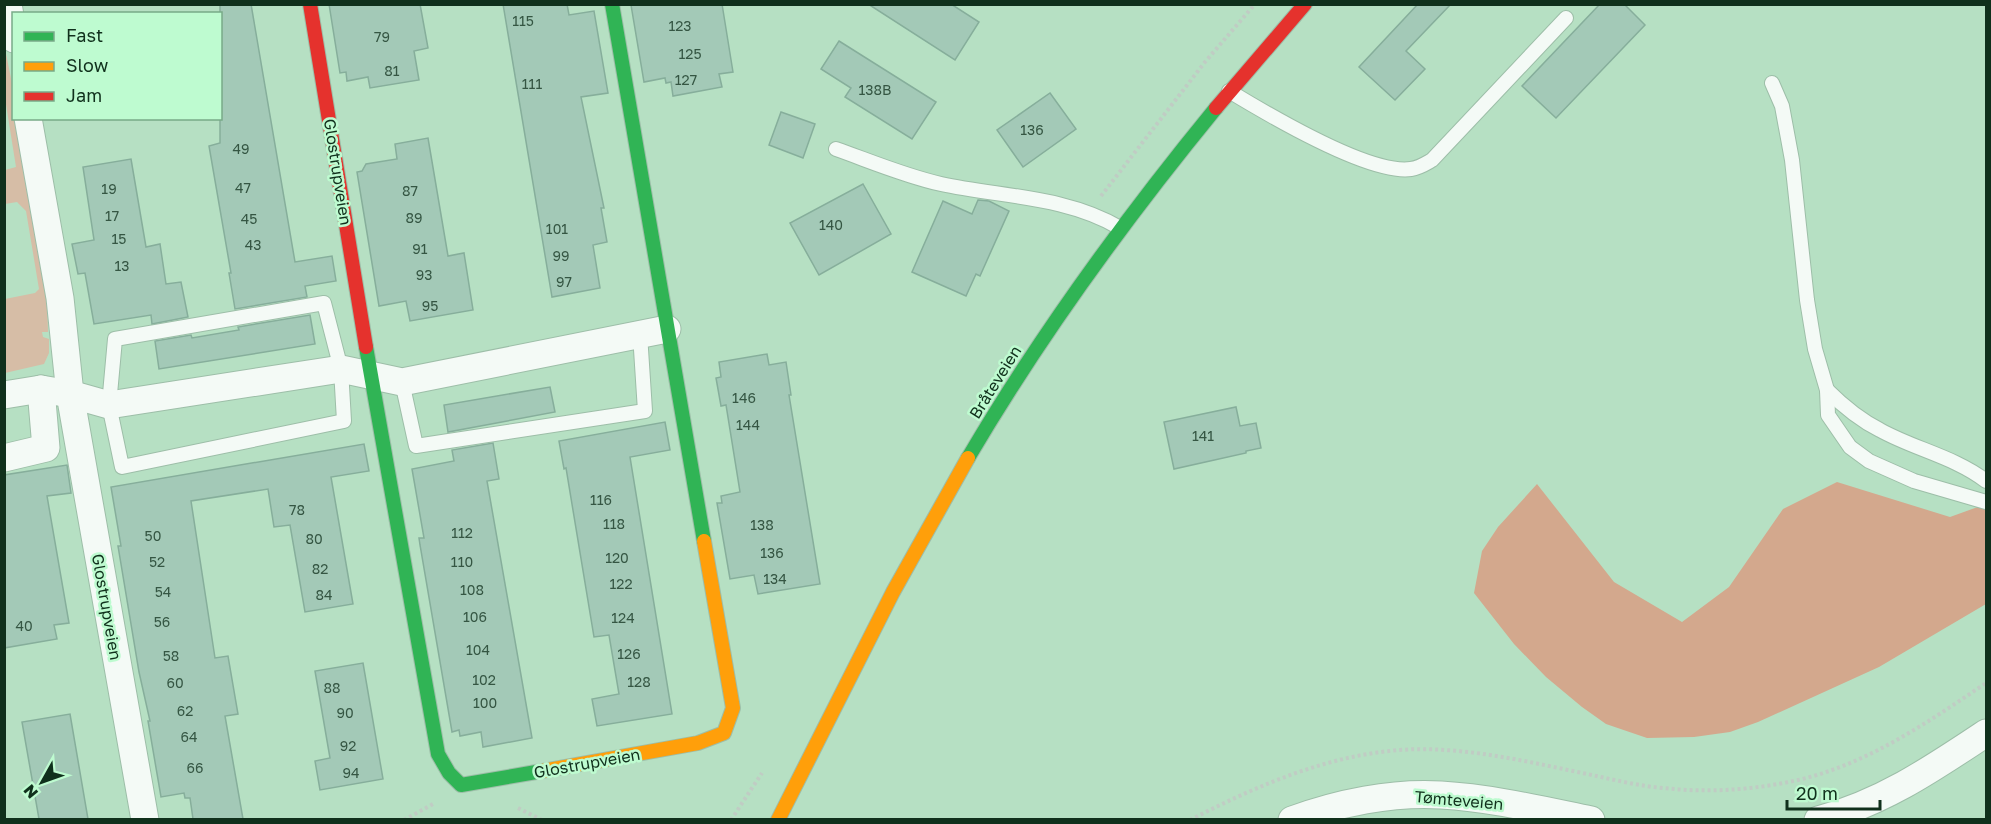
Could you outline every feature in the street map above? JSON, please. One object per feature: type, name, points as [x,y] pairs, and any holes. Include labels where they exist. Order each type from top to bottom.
[{"type":"street","name":"Glostrupveien","points":[[310,4],[371,375],[436,748],[449,775],[461,785],[698,743],[724,733],[733,708],[612,4]]},
{"type":"street","name":"Bråteveien","points":[[778,819],[926,530],[1021,371],[1120,228],[1230,91],[1305,4]]},
{"type":"street","name":"Glostrupveien","points":[[28,120],[60,298],[70,394],[145,819]]},
{"type":"street","points":[[4,395],[41,389],[109,405],[341,369],[402,382],[667,329]]},
{"type":"street","points":[[4,458],[46,447],[41,389]]},
{"type":"street","points":[[1818,819],[1846,812],[1877,800],[1912,781],[1986,733]]},
{"type":"street","name":"Tømteveien","points":[[1292,819],[1369,800],[1439,795],[1485,800],[1591,819]]},
{"type":"lane","points":[[1230,91],[1273,117],[1331,146],[1388,167],[1409,170],[1422,167],[1432,160],[1566,18]]},
{"type":"lane","points":[[1772,83],[1782,106],[1793,171],[1810,319],[1815,349],[1827,390],[1828,416],[1850,447],[1869,461],[1914,481],[1986,502]]},
{"type":"lane","points":[[836,149],[941,184],[1031,198],[1088,212],[1120,228]]},
{"type":"lane","points":[[324,303],[341,369],[344,421],[123,467],[109,405],[115,339],[324,303]]},
{"type":"lane","points":[[402,382],[416,446],[645,411],[640,334]]},
{"type":"lane","points":[[1827,390],[1859,418],[1881,431],[1956,464],[1986,481]]},
{"type":"path","points":[[1190,819],[1249,791],[1316,767],[1379,753],[1411,750],[1480,753],[1662,788],[1701,791],[1766,786],[1831,771],[1865,756],[1937,715],[1986,683]]},
{"type":"shaded area","points":[[4,44],[12,83],[12,120],[18,120],[47,297],[48,332],[42,332],[43,337],[49,339],[49,353],[44,364],[5,373],[5,299],[35,293],[39,289],[26,211],[17,202],[5,204],[5,170],[16,167],[5,98]]},
{"type":"shaded area","points":[[1837,482],[1950,517],[1986,504],[1986,604],[1879,667],[1758,722],[1730,732],[1694,737],[1647,738],[1606,724],[1546,677],[1514,644],[1474,593],[1482,551],[1498,527],[1537,484],[1614,582],[1682,622],[1729,587],[1783,509]]},
{"type":"building","points":[[220,4],[251,4],[295,262],[332,256],[336,281],[305,286],[307,297],[235,309],[209,146],[220,143],[220,120],[222,120],[222,12],[220,12]]},
{"type":"building","points":[[329,4],[420,4],[428,48],[414,51],[419,80],[370,88],[368,77],[347,81],[346,72],[340,73]]},
{"type":"building","points":[[503,4],[567,4],[569,15],[594,11],[608,93],[581,97],[604,208],[601,208],[607,242],[593,245],[600,288],[552,297]]},
{"type":"building","points":[[722,4],[733,72],[719,74],[722,87],[673,96],[671,82],[666,83],[665,78],[644,82],[631,5]]},
{"type":"building","points":[[868,4],[951,4],[979,22],[955,60]]},
{"type":"building","points":[[1418,4],[1451,4],[1406,51],[1425,69],[1395,100],[1359,67]]},
{"type":"building","points":[[1600,4],[1624,4],[1645,25],[1556,118],[1522,86]]},
{"type":"building","points":[[839,41],[936,102],[912,139],[845,97],[851,88],[821,69]]},
{"type":"building","points":[[1050,93],[1076,129],[1023,167],[997,130]]},
{"type":"building","points":[[781,112],[815,124],[803,158],[769,145]]},
{"type":"building","points":[[428,138],[448,256],[464,253],[473,310],[410,321],[406,301],[379,306],[357,172],[362,171],[366,164],[397,159],[395,144]]},
{"type":"building","points":[[131,159],[146,247],[160,244],[166,284],[181,282],[188,317],[152,324],[151,315],[94,324],[85,273],[78,274],[72,244],[94,240],[83,167]]},
{"type":"building","points":[[863,184],[891,234],[819,275],[790,223]]},
{"type":"building","points":[[978,200],[989,201],[1009,211],[980,276],[976,274],[966,296],[912,272],[943,201],[972,214]]},
{"type":"building","points":[[310,315],[315,344],[159,369],[155,341],[191,335],[192,338],[239,330],[238,327]]},
{"type":"building","points":[[767,354],[769,365],[786,362],[791,395],[789,395],[820,584],[758,594],[754,575],[730,579],[717,503],[722,503],[721,496],[740,492],[726,405],[721,406],[716,378],[721,377],[719,362]]},
{"type":"building","points":[[550,387],[555,412],[448,432],[444,405]]},
{"type":"building","points":[[1236,407],[1240,426],[1256,423],[1261,448],[1174,469],[1164,422]]},
{"type":"building","points":[[665,422],[670,450],[630,457],[672,714],[597,726],[592,699],[619,694],[609,635],[594,637],[566,468],[564,469],[559,441]]},
{"type":"building","points":[[493,443],[499,479],[487,481],[532,738],[483,747],[481,732],[460,736],[459,730],[452,732],[420,545],[419,538],[424,538],[412,469],[454,461],[452,450]]},
{"type":"building","points":[[364,444],[369,471],[331,477],[353,604],[305,612],[290,525],[274,527],[268,489],[191,501],[215,658],[228,656],[238,714],[225,716],[243,819],[193,819],[190,798],[185,798],[184,793],[161,797],[148,721],[150,721],[139,672],[118,546],[121,546],[111,487]]},
{"type":"building","points":[[67,465],[71,493],[47,496],[69,623],[54,625],[57,639],[4,648],[4,475]]},
{"type":"building","points":[[363,663],[383,779],[320,790],[315,761],[330,758],[315,671]]},
{"type":"building","points":[[70,714],[88,819],[39,819],[22,722]]},
{"type":"traffic: fast","points":[[612,4],[704,541]]},
{"type":"traffic: fast","points":[[968,458],[1025,367],[1085,278],[1216,108]]},
{"type":"traffic: fast","points":[[366,347],[438,754],[449,773],[461,785],[542,771]]},
{"type":"traffic: slow","points":[[778,820],[893,592],[968,458]]},
{"type":"traffic: slow","points":[[542,771],[698,743],[724,733],[733,708],[704,541]]},
{"type":"traffic: jam","points":[[310,4],[366,347]]},
{"type":"traffic: jam","points":[[1216,108],[1305,4]]}]
